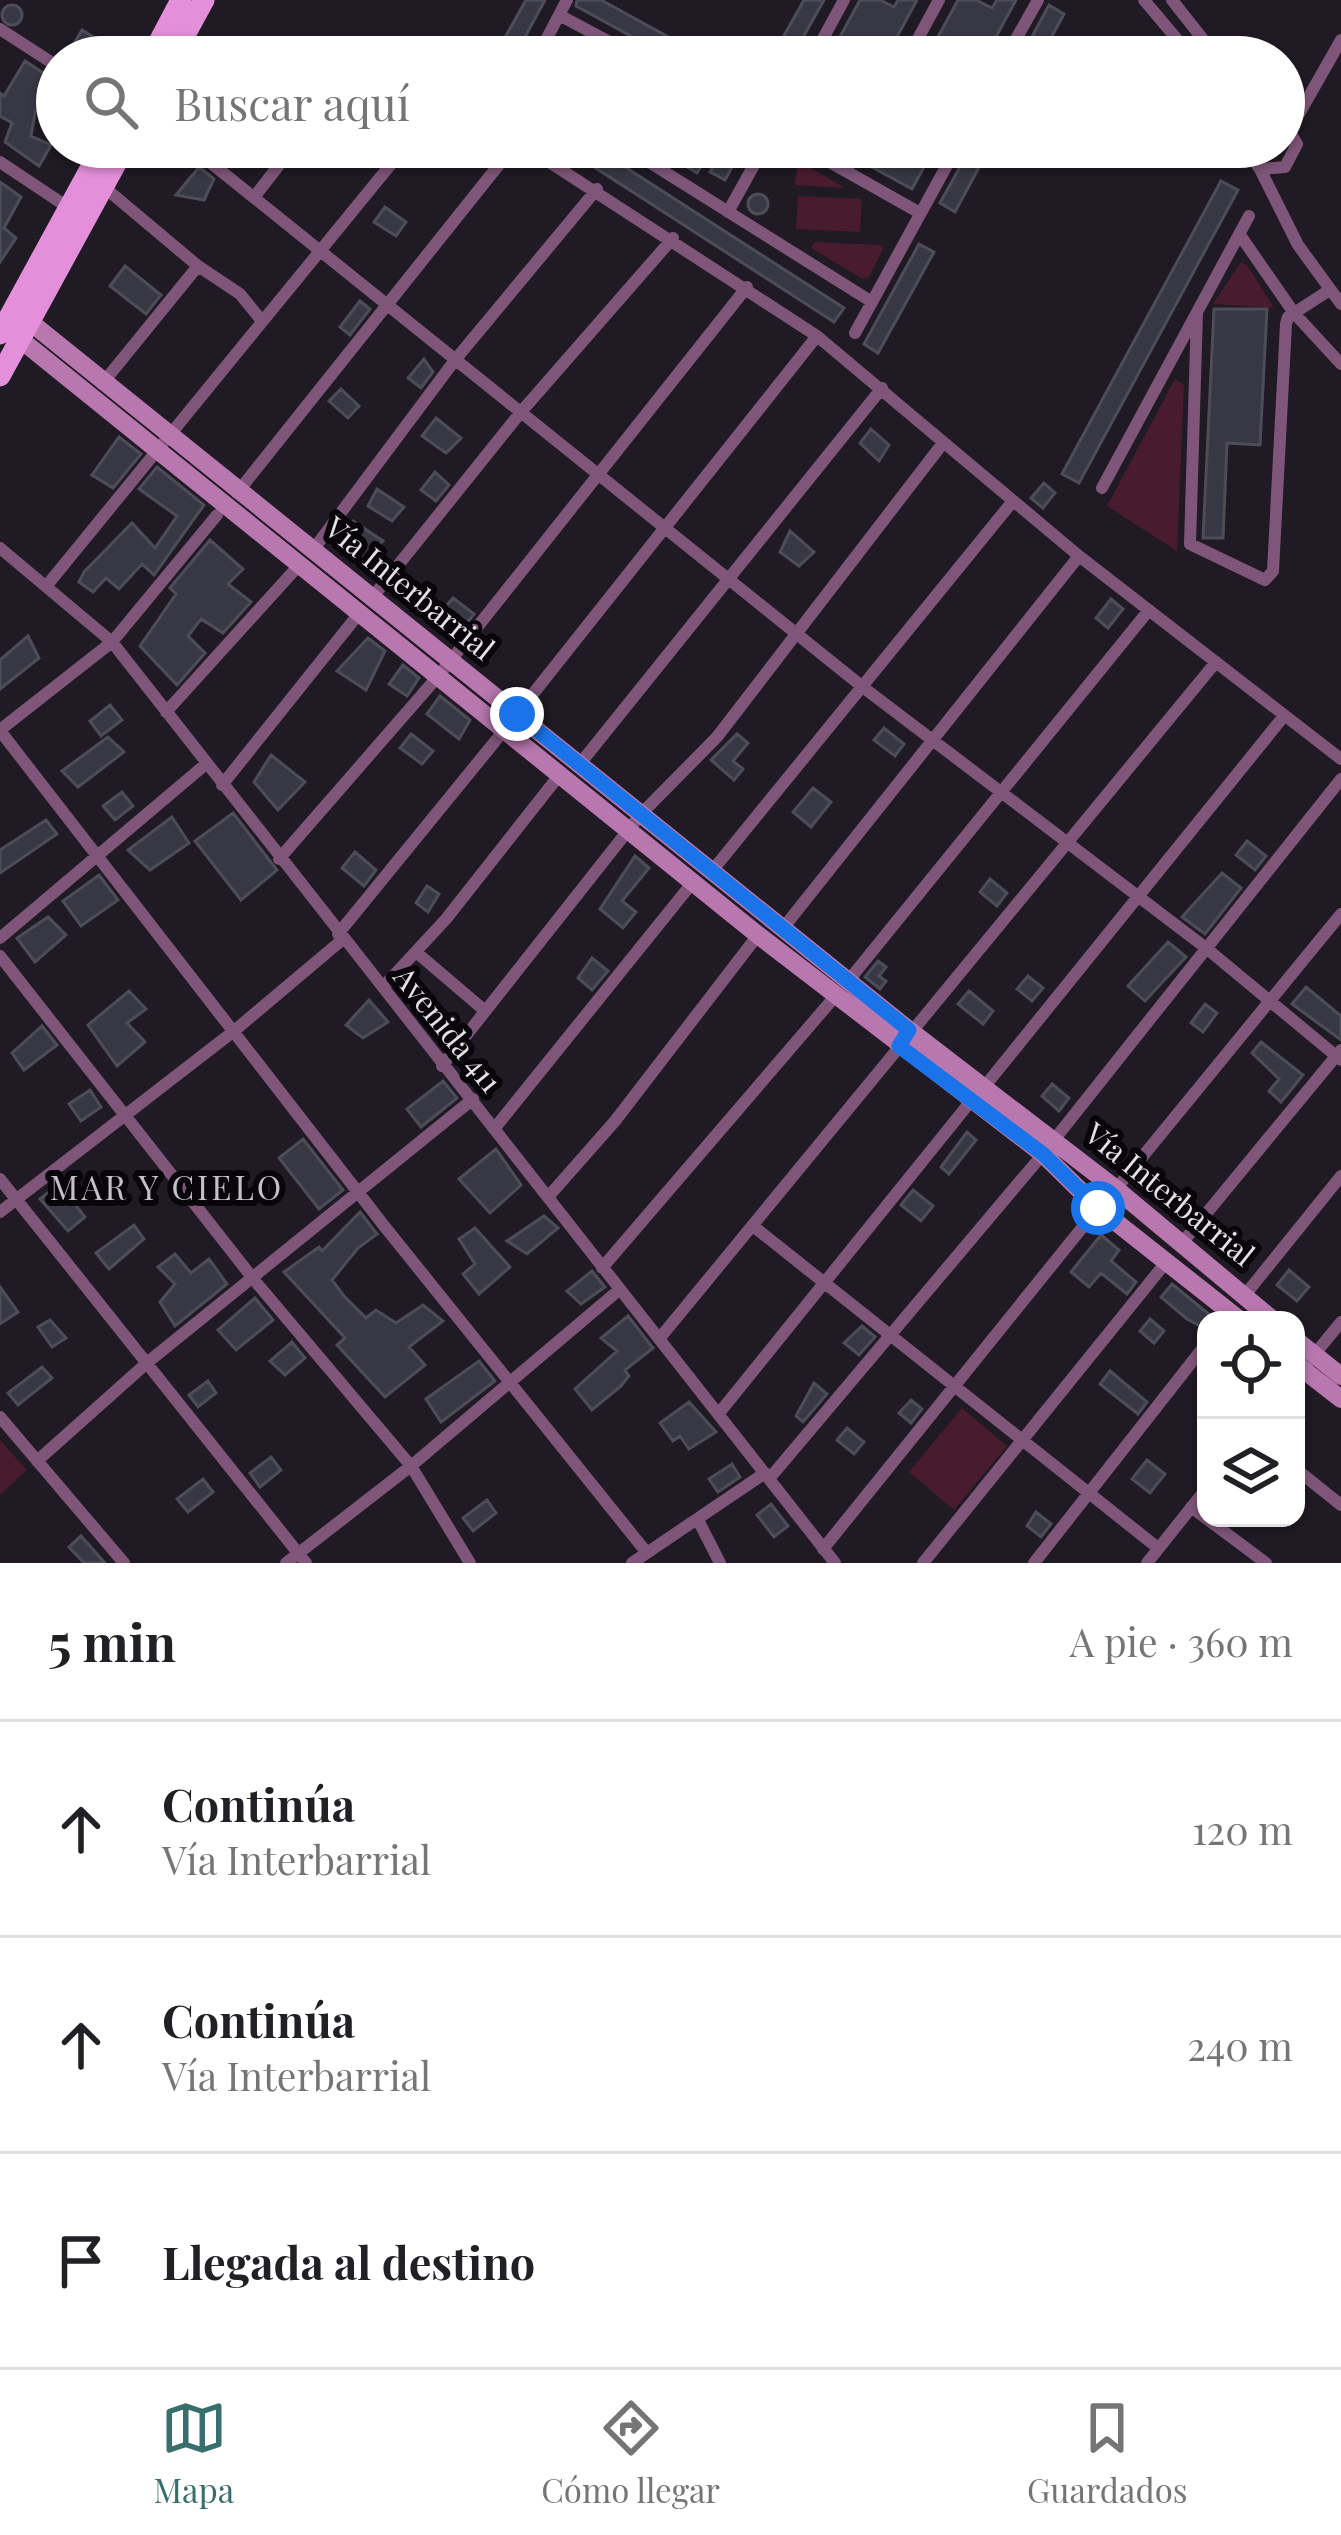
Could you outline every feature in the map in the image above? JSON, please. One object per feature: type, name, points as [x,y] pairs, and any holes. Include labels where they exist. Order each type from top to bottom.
[{"type":"main road","points":[[184,36],[204,0]]},
{"type":"main road","points":[[160,36],[173,3]]},
{"type":"main road","points":[[0,376],[14,326],[91,168]]},
{"type":"main road","points":[[14,326],[114,168]]},
{"type":"main road","name":"Vía Interbarrial","points":[[14,326],[102,383],[165,444],[237,493],[366,605],[634,822],[693,882],[758,935],[843,987]]},
{"type":"main road","name":"Vía Interbarrial","points":[[14,326],[308,556]]},
{"type":"main road","name":"Vía Interbarrial","points":[[634,822],[712,872],[784,927],[843,987],[904,1038],[1049,1147],[1116,1189],[1263,1311]]},
{"type":"main road","name":"Vía Interbarrial","points":[[1049,1147],[1098,1208],[1224,1311]]},
{"type":"main road","points":[[1305,1367],[1341,1376]]},
{"type":"main road","points":[[1305,1369],[1341,1400]]},
{"type":"street","points":[[548,36],[567,0]]},
{"type":"street","points":[[824,36],[844,0]]},
{"type":"street","points":[[919,36],[939,0]]},
{"type":"street","points":[[1018,36],[1038,0]]},
{"type":"street","points":[[1144,0],[1174,36]]},
{"type":"street","points":[[1172,0],[1200,36]]},
{"type":"street","points":[[559,15],[598,36]]},
{"type":"street","points":[[0,29],[36,52]]},
{"type":"street","points":[[1305,97],[1341,40]]},
{"type":"street","points":[[0,162],[69,208]]},
{"type":"street","points":[[218,168],[932,742],[1340,1055],[1182,1243]]},
{"type":"street","points":[[255,196],[277,168]]},
{"type":"street","points":[[48,584],[389,168]]},
{"type":"street","points":[[237,493],[496,168]]},
{"type":"street","points":[[562,168],[747,286],[817,337],[1079,556],[1341,759]]},
{"type":"street","points":[[658,168],[872,302]]},
{"type":"street","points":[[728,212],[752,168]]},
{"type":"street","points":[[841,168],[920,213]]},
{"type":"street","points":[[855,333],[945,168]]},
{"type":"street","points":[[1260,169],[1280,168]]},
{"type":"street","points":[[1260,169],[1328,291],[1341,304]]},
{"type":"street","points":[[104,187],[198,266],[240,294],[262,321]]},
{"type":"street","points":[[166,712],[308,556],[455,360],[597,189]]},
{"type":"street","points":[[1102,488],[1250,216]]},
{"type":"street","points":[[1240,235],[1294,313],[1341,364]]},
{"type":"street","points":[[222,785],[521,412],[673,238]]},
{"type":"street","points":[[102,383],[198,266]]},
{"type":"street","points":[[279,860],[445,668],[747,286]]},
{"type":"street","points":[[1197,312],[1190,544],[1262,580],[1273,572],[1286,325],[1294,313],[1328,291]]},
{"type":"street","points":[[0,1212],[122,1112],[234,1031],[340,937],[817,337]]},
{"type":"street","points":[[382,987],[730,582],[882,388]]},
{"type":"street","points":[[442,1066],[634,822],[717,736],[943,443]]},
{"type":"street","points":[[712,872],[1012,501]]},
{"type":"street","points":[[217,515],[112,642],[1,731],[646,1553]]},
{"type":"street","name":"Avenida 411","points":[[0,548],[112,642],[835,1563]]},
{"type":"street","points":[[784,927],[1079,556]]},
{"type":"street","points":[[602,1268],[843,987],[1149,610]]},
{"type":"street","points":[[659,1339],[1216,662]]},
{"type":"street","points":[[720,1412],[827,1286],[1284,716]]},
{"type":"street","points":[[0,938],[206,764]]},
{"type":"street","points":[[632,1563],[767,1476],[1049,1147],[1341,779]]},
{"type":"street","points":[[494,1129],[693,882]]},
{"type":"street","points":[[1116,1189],[1341,914]]},
{"type":"street","points":[[548,1196],[614,1121],[758,935]]},
{"type":"street","points":[[416,952],[484,1010]]},
{"type":"street","points":[[0,956],[255,1281],[412,1466],[470,1563]]},
{"type":"street","points":[[37,1461],[148,1362],[255,1281],[359,1188],[473,1099]]},
{"type":"street","points":[[1245,1295],[1341,1176]]},
{"type":"street","points":[[0,1179],[302,1558]]},
{"type":"street","points":[[823,1549],[1098,1208]]},
{"type":"street","points":[[753,1226],[1158,1548]]},
{"type":"street","points":[[923,1563],[1167,1261]]},
{"type":"street","points":[[286,1563],[302,1558],[619,1290]]},
{"type":"street","points":[[1305,1363],[1341,1322]]},
{"type":"street","points":[[1034,1563],[1197,1356]]},
{"type":"street","points":[[0,1417],[124,1563]]},
{"type":"street","points":[[1305,1476],[1341,1505]]},
{"type":"street","points":[[1147,1563],[1197,1500]]},
{"type":"street","points":[[1191,1507],[1266,1563]]},
{"type":"street","points":[[698,1520],[720,1563]]},
{"type":"shaded area","points":[[797,168],[810,168],[843,188],[795,185]]},
{"type":"shaded area","points":[[798,196],[862,199],[860,232],[796,229]]},
{"type":"shaded area","points":[[815,242],[881,245],[883,249],[869,277],[863,279],[811,248]]},
{"type":"shaded area","points":[[1241,262],[1247,265],[1274,308],[1213,304]]},
{"type":"shaded area","points":[[1175,379],[1184,385],[1177,551],[1107,506]]},
{"type":"shaded area","points":[[962,1408],[1007,1446],[954,1510],[909,1472]]},
{"type":"shaded area","points":[[0,1440],[27,1470],[0,1495]]},
{"type":"building","points":[[526,0],[545,0],[525,36],[506,36]]},
{"type":"building","points":[[577,0],[601,0],[667,36],[631,36],[576,6]]},
{"type":"building","points":[[804,0],[824,0],[804,36],[784,36]]},
{"type":"building","points":[[860,0],[880,0],[894,7],[898,0],[917,0],[897,36],[840,36]]},
{"type":"building","points":[[958,0],[976,0],[992,8],[997,0],[1016,0],[996,36],[938,36]]},
{"type":"building","points":[[12,5],[22,15],[12,25],[2,15]]},
{"type":"building","points":[[1049,5],[1064,14],[1052,36],[1032,36]]},
{"type":"building","points":[[25,61],[36,68],[31,136],[36,138],[36,164],[5,142],[12,123],[0,116],[0,93],[4,96]]},
{"type":"building","points":[[198,168],[214,179],[204,200],[176,195]]},
{"type":"building","points":[[596,168],[627,168],[844,308],[834,322]]},
{"type":"building","points":[[712,168],[732,168],[725,180],[710,172]]},
{"type":"building","points":[[874,168],[924,168],[912,189]]},
{"type":"building","points":[[959,168],[979,168],[955,212],[940,203]]},
{"type":"building","points":[[1221,181],[1238,190],[1079,483],[1062,474]]},
{"type":"building","points":[[0,182],[21,197],[4,228],[16,238],[0,262]]},
{"type":"building","points":[[758,194],[768,204],[758,214],[748,204]]},
{"type":"building","points":[[385,207],[406,222],[396,236],[374,222]]},
{"type":"building","points":[[919,244],[934,252],[878,353],[864,344]]},
{"type":"building","points":[[125,266],[161,295],[146,314],[110,286]]},
{"type":"building","points":[[360,301],[370,309],[350,335],[340,327]]},
{"type":"building","points":[[1214,309],[1267,309],[1260,445],[1227,443],[1223,538],[1203,538]]},
{"type":"building","points":[[424,359],[433,372],[421,388],[408,378]]},
{"type":"building","points":[[341,389],[359,406],[348,418],[329,401]]},
{"type":"building","points":[[436,418],[461,438],[446,453],[422,436]]},
{"type":"building","points":[[871,429],[889,445],[879,461],[860,443]]},
{"type":"building","points":[[119,437],[141,454],[113,488],[92,475]]},
{"type":"building","points":[[157,467],[204,505],[154,575],[142,564],[119,589],[106,578],[93,592],[79,582],[84,572],[132,523],[155,548],[177,516],[139,489]]},
{"type":"building","points":[[435,472],[449,485],[436,501],[421,490]]},
{"type":"building","points":[[1044,483],[1055,493],[1043,508],[1031,498]]},
{"type":"building","points":[[377,489],[404,507],[392,521],[368,506]]},
{"type":"building","points":[[353,521],[383,541],[363,559],[338,537]]},
{"type":"building","points":[[790,531],[814,552],[799,566],[780,552]]},
{"type":"building","points":[[210,540],[243,569],[228,584],[251,602],[223,633],[201,619],[188,636],[205,653],[177,685],[140,646],[176,594],[170,588]]},
{"type":"building","points":[[453,598],[474,614],[456,637],[434,620]]},
{"type":"building","points":[[1111,599],[1123,609],[1108,628],[1096,618]]},
{"type":"building","points":[[28,636],[39,658],[0,689],[0,660]]},
{"type":"building","points":[[368,638],[385,651],[366,690],[337,671]]},
{"type":"building","points":[[403,665],[419,678],[407,696],[389,684]]},
{"type":"building","points":[[440,696],[470,720],[459,739],[427,714]]},
{"type":"building","points":[[110,705],[122,720],[101,736],[90,721]]},
{"type":"building","points":[[884,728],[904,744],[895,756],[874,740]]},
{"type":"building","points":[[411,734],[433,751],[422,764],[400,748]]},
{"type":"building","points":[[737,734],[748,743],[733,761],[743,769],[734,780],[711,760]]},
{"type":"building","points":[[108,737],[124,752],[78,787],[62,771]]},
{"type":"building","points":[[271,755],[305,782],[278,810],[254,782]]},
{"type":"building","points":[[813,788],[831,802],[811,827],[793,812]]},
{"type":"building","points":[[122,792],[133,806],[115,820],[103,806]]},
{"type":"building","points":[[233,813],[277,870],[241,900],[195,841]]},
{"type":"building","points":[[172,817],[189,843],[150,870],[128,850]]},
{"type":"building","points":[[46,820],[57,834],[0,873],[0,850]]},
{"type":"building","points":[[1247,841],[1266,856],[1255,870],[1236,855]]},
{"type":"building","points":[[355,852],[376,870],[364,886],[342,868]]},
{"type":"building","points":[[635,856],[649,868],[622,901],[636,912],[623,928],[600,909]]},
{"type":"building","points":[[1222,873],[1241,888],[1205,934],[1182,917]]},
{"type":"building","points":[[99,875],[118,900],[81,926],[63,901]]},
{"type":"building","points":[[990,879],[1007,893],[997,906],[980,892]]},
{"type":"building","points":[[427,886],[439,894],[428,912],[416,903]]},
{"type":"building","points":[[48,917],[66,935],[35,962],[17,938]]},
{"type":"building","points":[[1168,942],[1186,957],[1145,1001],[1128,986]]},
{"type":"building","points":[[592,958],[608,971],[592,990],[578,978]]},
{"type":"building","points":[[878,961],[886,967],[879,976],[886,981],[880,989],[865,977]]},
{"type":"building","points":[[1028,976],[1043,988],[1032,1001],[1017,989]]},
{"type":"building","points":[[1306,987],[1341,1016],[1341,1040],[1292,1004]]},
{"type":"building","points":[[129,991],[146,1009],[127,1023],[145,1042],[117,1066],[88,1025]]},
{"type":"building","points":[[969,991],[993,1011],[983,1024],[958,1004]]},
{"type":"building","points":[[369,1000],[388,1022],[363,1038],[346,1025]]},
{"type":"building","points":[[1205,1004],[1217,1013],[1203,1032],[1191,1023]]},
{"type":"building","points":[[42,1026],[57,1045],[24,1070],[12,1053]]},
{"type":"building","points":[[1261,1042],[1303,1075],[1281,1102],[1269,1091],[1279,1079],[1252,1053]]},
{"type":"building","points":[[443,1081],[457,1098],[421,1127],[407,1109]]},
{"type":"building","points":[[1052,1084],[1069,1098],[1059,1111],[1042,1096]]},
{"type":"building","points":[[90,1090],[101,1107],[81,1121],[69,1104]]},
{"type":"building","points":[[967,1132],[976,1140],[949,1174],[941,1167]]},
{"type":"building","points":[[303,1139],[343,1190],[319,1209],[279,1158]]},
{"type":"building","points":[[496,1149],[521,1185],[490,1213],[459,1179]]},
{"type":"building","points":[[59,1184],[85,1217],[68,1231],[40,1199]]},
{"type":"building","points":[[913,1190],[933,1206],[921,1221],[901,1205]]},
{"type":"building","points":[[360,1212],[377,1234],[358,1248],[332,1280],[344,1296],[366,1318],[376,1310],[396,1323],[423,1305],[443,1321],[409,1347],[425,1365],[385,1397],[337,1345],[345,1338],[284,1272],[319,1247],[322,1251]]},
{"type":"building","points":[[544,1216],[558,1228],[527,1254],[507,1241]]},
{"type":"building","points":[[134,1225],[144,1239],[109,1269],[96,1253]]},
{"type":"building","points":[[475,1228],[510,1267],[479,1294],[463,1274],[475,1264],[459,1239]]},
{"type":"building","points":[[1101,1235],[1119,1250],[1111,1261],[1136,1282],[1127,1294],[1101,1273],[1089,1287],[1071,1272]]},
{"type":"building","points":[[175,1254],[191,1273],[209,1259],[227,1284],[175,1326],[160,1302],[175,1284],[158,1267]]},
{"type":"building","points":[[1289,1270],[1309,1287],[1297,1301],[1277,1285]]},
{"type":"building","points":[[592,1271],[605,1287],[581,1304],[567,1291]]},
{"type":"building","points":[[1172,1284],[1205,1311],[1197,1311],[1197,1324],[1161,1297]]},
{"type":"building","points":[[0,1287],[18,1312],[0,1324]]},
{"type":"building","points":[[255,1298],[273,1320],[236,1350],[218,1330]]},
{"type":"building","points":[[628,1316],[653,1348],[625,1370],[629,1376],[621,1386],[592,1410],[575,1389],[617,1351],[601,1338]]},
{"type":"building","points":[[1150,1319],[1164,1331],[1154,1343],[1140,1331]]},
{"type":"building","points":[[50,1320],[66,1338],[52,1347],[38,1327]]},
{"type":"building","points":[[862,1326],[875,1337],[859,1355],[844,1343]]},
{"type":"building","points":[[292,1342],[305,1358],[285,1375],[270,1361]]},
{"type":"building","points":[[479,1361],[495,1381],[441,1422],[426,1399]]},
{"type":"building","points":[[42,1367],[52,1378],[18,1405],[8,1393]]},
{"type":"building","points":[[1110,1371],[1147,1402],[1138,1414],[1100,1384]]},
{"type":"building","points":[[208,1381],[216,1393],[198,1407],[189,1395]]},
{"type":"building","points":[[814,1383],[827,1394],[803,1422],[796,1416]]},
{"type":"building","points":[[911,1400],[922,1409],[911,1423],[899,1413]]},
{"type":"building","points":[[689,1402],[716,1432],[689,1449],[680,1436],[673,1441],[660,1423]]},
{"type":"building","points":[[847,1428],[864,1442],[854,1454],[837,1440]]},
{"type":"building","points":[[271,1457],[281,1470],[260,1487],[250,1473]]},
{"type":"building","points":[[1147,1460],[1165,1474],[1150,1493],[1132,1479]]},
{"type":"building","points":[[732,1464],[740,1477],[718,1492],[709,1479]]},
{"type":"building","points":[[203,1479],[213,1492],[188,1512],[177,1499]]},
{"type":"building","points":[[487,1500],[496,1513],[473,1531],[463,1518]]},
{"type":"building","points":[[771,1504],[788,1526],[774,1537],[757,1515]]},
{"type":"building","points":[[1036,1512],[1051,1524],[1041,1537],[1027,1526]]},
{"type":"building","points":[[81,1536],[105,1563],[84,1563],[69,1547]]},
{"type":"district","name":"MAR Y CIELO","points":[[167,1188]]},
{"type":"route","points":[[517,714],[909,1030],[899,1046],[1043,1154],[1098,1208]]}]
